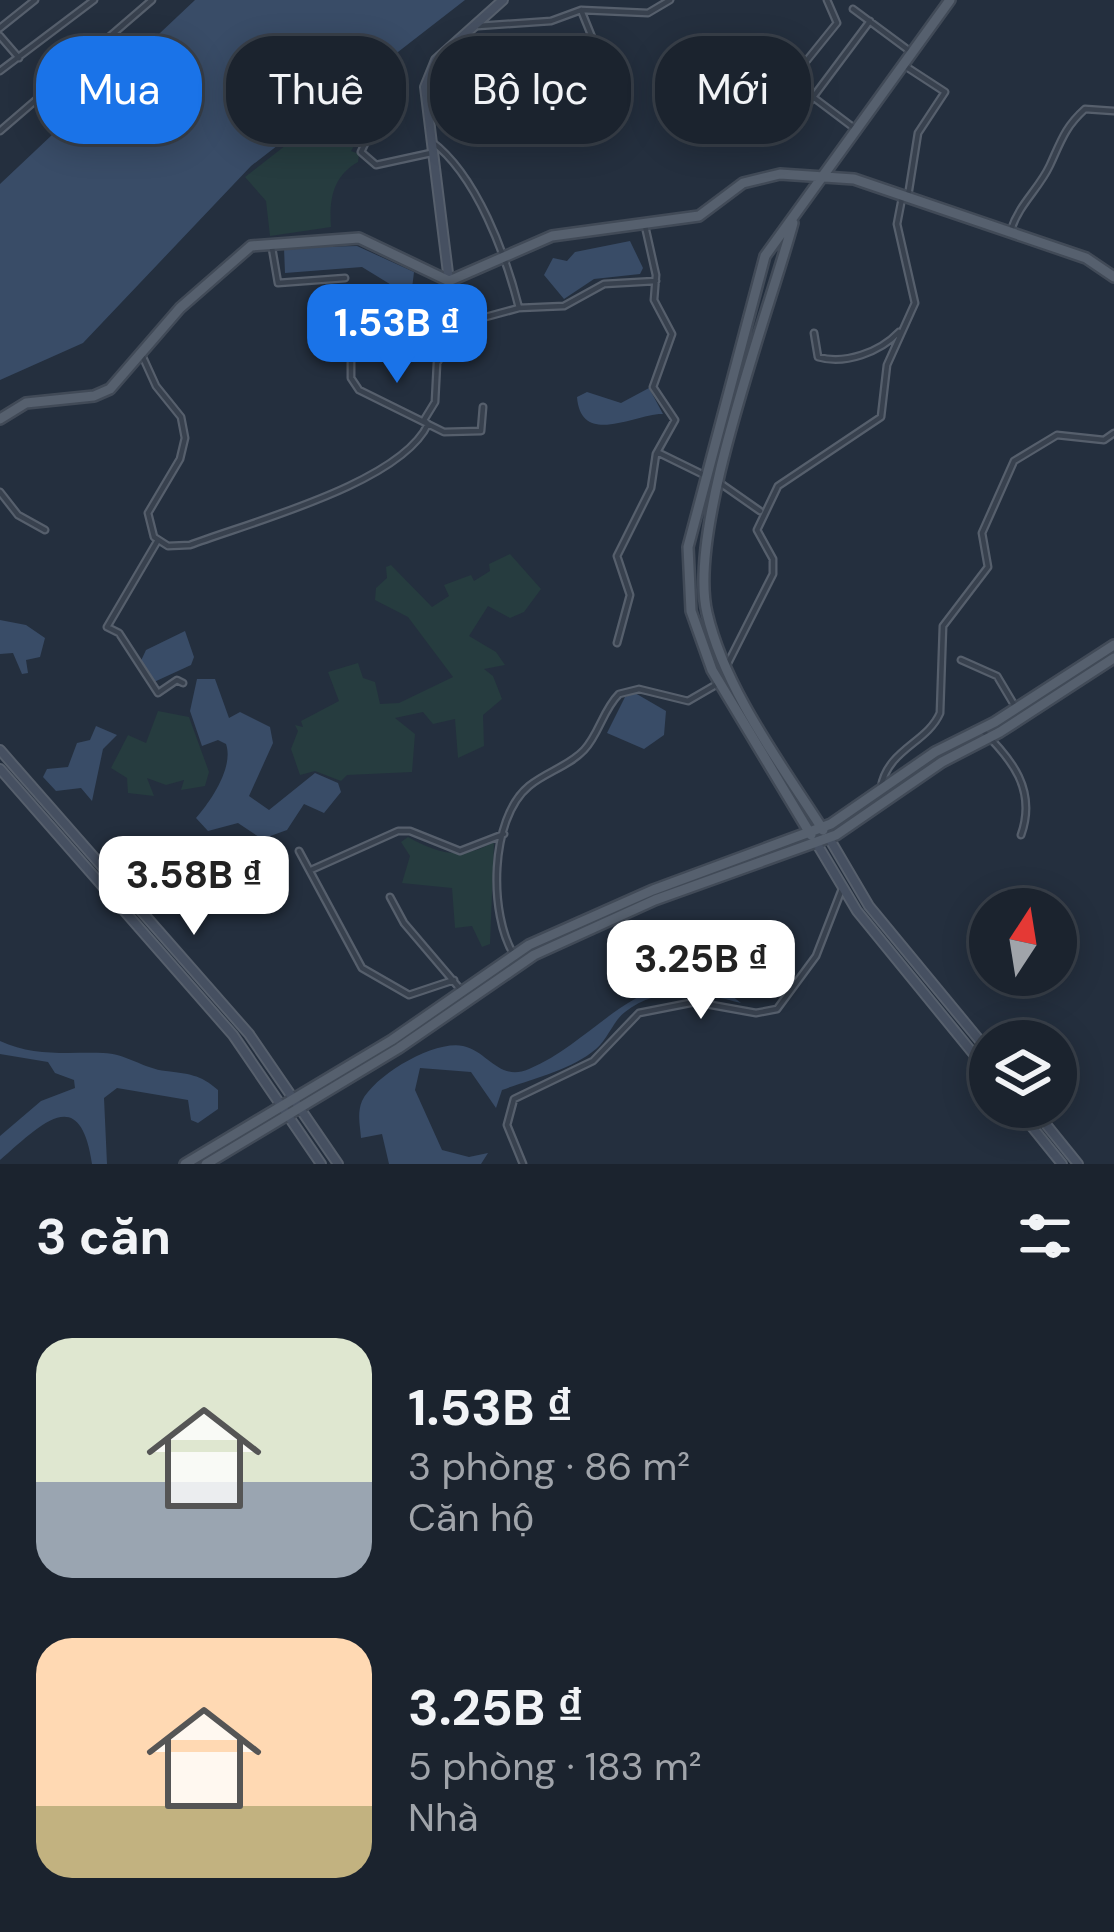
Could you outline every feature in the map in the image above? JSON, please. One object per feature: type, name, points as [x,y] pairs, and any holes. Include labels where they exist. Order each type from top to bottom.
[{"type":"main road","points":[[464,36],[502,0]]},
{"type":"main road","points":[[950,0],[765,256],[688,547],[691,610],[719,683],[869,906],[969,1028]]},
{"type":"main road","points":[[430,72],[425,87],[430,140]]},
{"type":"main road","points":[[430,144],[448,281]]},
{"type":"main road","points":[[0,419],[26,403],[107,392],[234,256],[271,242],[359,238],[448,281],[552,236],[645,226],[702,214],[760,176],[820,174],[906,195],[1086,258],[1114,277]]},
{"type":"main road","points":[[796,212],[704,548],[706,610],[726,668],[820,833]]},
{"type":"main road","points":[[297,1102],[392,1040],[457,985],[636,896],[820,833],[942,762],[1114,645]]},
{"type":"main road","points":[[969,1048],[842,886],[817,844],[820,833],[881,787],[1114,658]]},
{"type":"main road","points":[[0,750],[249,1034],[338,1164]]},
{"type":"main road","points":[[0,769],[232,1035],[321,1164]]},
{"type":"main road","points":[[46,824],[58,817]]},
{"type":"main road","points":[[184,1164],[399,1048],[534,955],[656,900],[817,844]]},
{"type":"main road","points":[[206,1164],[285,1109]]},
{"type":"main road","points":[[1033,1128],[1062,1164]]},
{"type":"main road","points":[[1049,1128],[1078,1164]]},
{"type":"street","points":[[19,58],[0,32],[35,0]]},
{"type":"street","points":[[0,71],[94,0]]},
{"type":"street","points":[[0,131],[152,0]]},
{"type":"street","points":[[474,26],[551,21],[581,10],[648,13],[670,0]]},
{"type":"street","points":[[811,57],[837,22],[827,0]]},
{"type":"street","points":[[853,9],[911,52]]},
{"type":"street","points":[[581,10],[592,36]]},
{"type":"street","points":[[811,100],[870,21]]},
{"type":"street","points":[[726,668],[773,574],[772,559],[757,534],[761,512],[782,483],[879,421],[887,365],[916,297],[897,224],[918,133],[945,92],[902,64]]},
{"type":"street","points":[[813,97],[854,128]]},
{"type":"street","points":[[1010,233],[1017,210],[1049,167],[1071,121],[1085,109],[1114,112]]},
{"type":"street","points":[[365,144],[362,152],[376,166],[431,153]]},
{"type":"street","points":[[433,144],[461,176],[505,258],[518,308]]},
{"type":"street","points":[[617,643],[630,595],[617,556],[652,488],[657,452],[675,420],[653,387],[672,337],[655,299],[645,226]]},
{"type":"street","points":[[271,242],[278,283],[345,278]]},
{"type":"street","points":[[424,420],[435,402],[438,359],[460,323],[518,308],[563,306],[604,284],[656,281]]},
{"type":"street","points":[[814,333],[817,355],[836,362],[888,345],[905,327]]},
{"type":"street","points":[[141,353],[184,430],[180,459],[148,513],[158,540]]},
{"type":"street","points":[[351,360],[351,378],[359,390],[444,432],[477,433]]},
{"type":"street","points":[[477,444],[483,407]]},
{"type":"street","points":[[158,540],[182,548],[357,481],[408,452],[423,435],[428,424],[424,420]]},
{"type":"street","points":[[881,787],[891,760],[934,726],[940,713],[943,626],[988,567],[982,532],[1009,468],[1052,437],[1103,440],[1114,433]]},
{"type":"street","points":[[657,452],[704,475]]},
{"type":"street","points":[[720,483],[761,512]]},
{"type":"street","points":[[0,492],[18,515],[45,530]]},
{"type":"street","points":[[158,540],[107,627],[124,640],[158,693],[177,680],[183,683]]},
{"type":"street","points":[[961,660],[997,676],[1016,708]]},
{"type":"street","points":[[514,955],[500,923],[497,898],[504,834],[523,792],[580,754],[619,694],[639,689],[688,701],[719,683]]},
{"type":"street","points":[[985,733],[1021,777],[1028,806],[1022,835]]},
{"type":"street","points":[[310,871],[398,831],[460,851],[504,834]]},
{"type":"street","points":[[299,851],[362,968],[409,995],[457,985],[404,923],[390,897]]},
{"type":"street","points":[[523,1164],[507,1125],[509,1109],[520,1093],[597,1059],[628,1022],[646,1010],[695,1002],[757,1013],[777,1009],[816,956],[842,886]]},
{"type":"green space","points":[[287,144],[355,144],[351,151],[359,154],[358,162],[334,189],[331,227],[270,236],[266,201],[245,177]]},
{"type":"green space","points":[[510,554],[541,589],[524,612],[510,618],[488,606],[469,636],[496,652],[505,665],[484,669],[493,676],[502,699],[483,715],[484,746],[458,758],[455,719],[433,724],[423,712],[395,718],[415,734],[412,772],[347,775],[341,781],[315,771],[300,775],[291,749],[298,731],[295,725],[303,727],[301,721],[339,701],[328,672],[358,663],[363,678],[375,682],[380,704],[399,703],[453,677],[408,617],[375,600],[376,588],[387,578],[386,567],[391,565],[432,607],[449,596],[444,585],[471,575],[474,581],[490,571],[489,564]]},
{"type":"green space","points":[[158,711],[189,717],[209,772],[205,786],[181,790],[184,780],[166,785],[147,778],[154,796],[128,793],[127,778],[111,768],[128,735],[146,743]]},
{"type":"green space","points":[[408,837],[450,853],[494,842],[490,944],[482,947],[472,926],[455,928],[452,888],[402,883],[410,856],[401,842]]},
{"type":"water","points":[[195,0],[465,0],[406,46],[406,36],[226,36],[226,144],[279,144],[251,166],[83,343],[0,380],[0,184],[42,144],[202,144],[202,36],[157,36]]},
{"type":"water","points":[[630,241],[643,268],[640,274],[594,279],[564,299],[544,275],[553,258],[567,261],[575,252]]},
{"type":"water","points":[[357,246],[414,272],[411,297],[362,267],[285,273],[284,248]]},
{"type":"water","points":[[649,388],[663,414],[611,424],[588,421],[577,397],[587,392],[621,403]]},
{"type":"water","points":[[0,620],[26,625],[45,638],[40,657],[26,660],[28,673],[22,674],[13,653],[0,654]]},
{"type":"water","points":[[185,631],[194,657],[191,665],[154,682],[139,665],[146,650]]},
{"type":"water","points":[[197,679],[215,679],[229,718],[240,712],[270,727],[273,743],[249,796],[269,810],[315,773],[338,783],[341,792],[324,813],[304,804],[287,830],[262,839],[238,823],[208,831],[196,818],[220,783],[228,753],[226,744],[218,740],[202,746],[190,711]]},
{"type":"water","points":[[635,693],[666,711],[664,735],[644,749],[607,733],[625,697]]},
{"type":"water","points":[[96,726],[117,735],[103,749],[92,801],[81,788],[56,791],[43,777],[47,769],[68,767],[77,743],[90,740]]},
{"type":"water","points":[[669,984],[727,992],[741,1003],[682,993],[638,1003],[621,1016],[596,1049],[563,1068],[502,1090],[496,1108],[471,1072],[420,1068],[415,1090],[442,1150],[469,1157],[488,1153],[481,1164],[389,1164],[382,1134],[361,1138],[359,1115],[369,1091],[422,1054],[463,1046],[502,1069],[519,1072],[548,1060],[631,1001]]},
{"type":"water","points":[[0,1041],[38,1052],[111,1054],[194,1076],[218,1090],[218,1109],[198,1123],[191,1120],[188,1100],[117,1088],[104,1098],[107,1164],[92,1164],[86,1139],[68,1117],[44,1124],[0,1160],[0,1136],[41,1101],[75,1088],[74,1080],[55,1073],[48,1062],[0,1054]]}]
